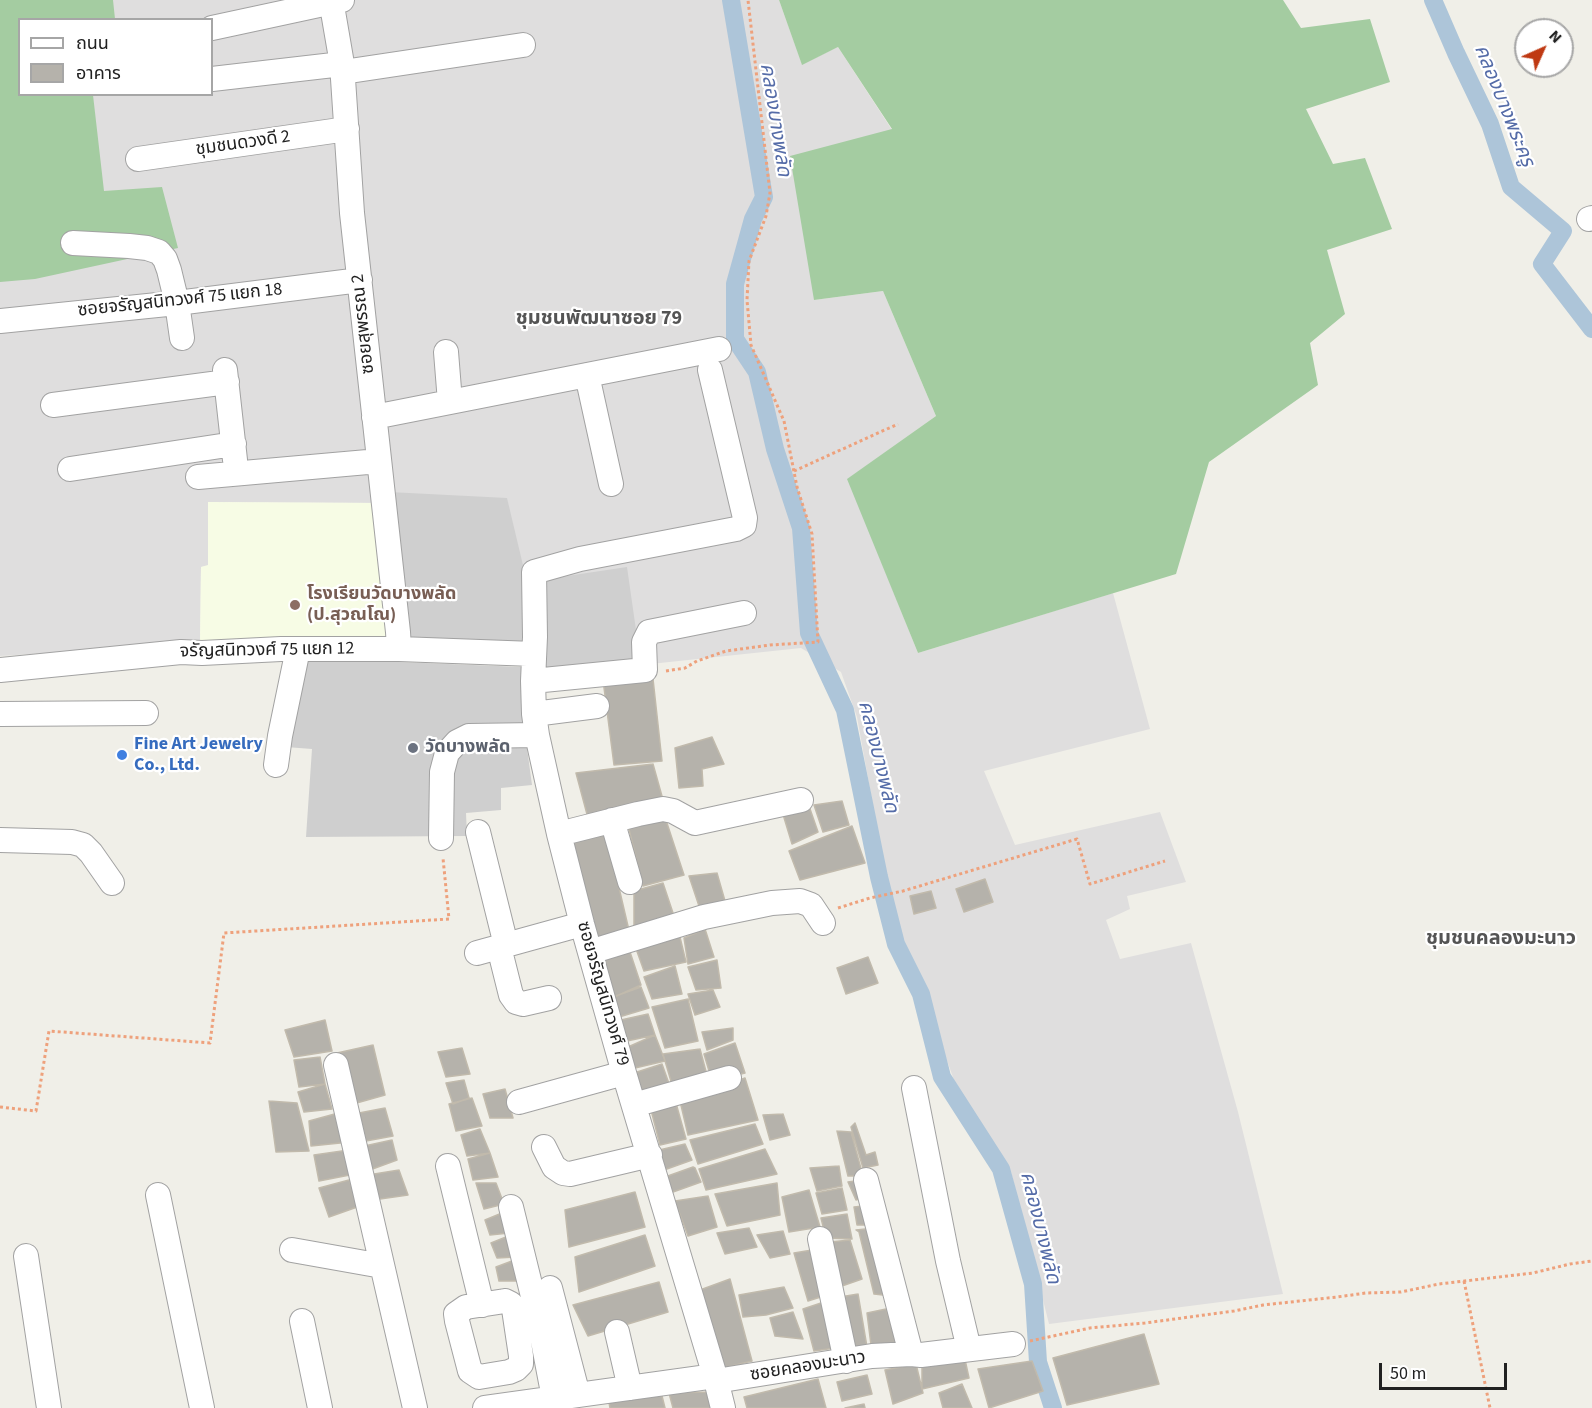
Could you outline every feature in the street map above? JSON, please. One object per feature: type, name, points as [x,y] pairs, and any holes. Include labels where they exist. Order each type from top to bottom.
[{"type":"street","points":[[213,28],[335,1]]},
{"type":"street","name":"ซอยสุพรรณ 2","points":[[335,1],[352,213],[399,649]]},
{"type":"street","points":[[213,79],[342,68],[523,45]]},
{"type":"street","name":"ชุมชนดวงดี 2","points":[[138,159],[347,129]]},
{"type":"street","points":[[73,243],[129,246],[159,252],[165,259],[177,303],[182,338]]},
{"type":"street","name":"ซอยจรัญสนิทวงศ์ 75 แยก 18","points":[[0,321],[177,303],[360,280]]},
{"type":"street","points":[[446,352],[450,402]]},
{"type":"street","name":"ซอยจรัญสนิทวงศ์ 79","points":[[588,375],[714,360],[745,518],[744,525],[736,529],[580,559],[534,572],[533,681],[536,725],[559,834],[624,1072],[723,1408]]},
{"type":"street","points":[[374,417],[588,375],[611,484]]},
{"type":"street","points":[[52,405],[226,376],[237,473]]},
{"type":"street","points":[[70,469],[234,444]]},
{"type":"street","points":[[198,477],[379,461]]},
{"type":"street","points":[[533,681],[645,670],[644,642],[649,632],[744,614]]},
{"type":"street","points":[[276,765],[298,649]]},
{"type":"street","name":"จรัญสนิทวงศ์ 75 แยก 12","points":[[0,670],[155,654],[298,649],[399,649],[534,654]]},
{"type":"street","points":[[441,838],[442,772],[447,753],[457,742],[469,736],[536,725],[597,706]]},
{"type":"street","points":[[0,714],[146,713]]},
{"type":"street","points":[[559,834],[663,809],[673,811],[694,823],[801,800]]},
{"type":"street","points":[[612,820],[630,882]]},
{"type":"street","points":[[478,832],[494,948],[511,995],[516,1002],[523,1004],[549,999]]},
{"type":"street","points":[[0,840],[72,842],[83,845],[112,883]]},
{"type":"street","points":[[590,952],[704,917],[772,903],[800,901],[811,905],[820,918]]},
{"type":"street","points":[[494,948],[582,924]]},
{"type":"street","points":[[336,1065],[415,1408]]},
{"type":"street","points":[[519,1102],[624,1072]]},
{"type":"street","points":[[634,1105],[729,1078]]},
{"type":"street","points":[[914,1088],[948,1262],[969,1349]]},
{"type":"street","points":[[544,1147],[554,1167],[563,1173],[570,1174],[650,1155]]},
{"type":"street","points":[[448,1166],[482,1305]]},
{"type":"street","points":[[866,1180],[906,1354]]},
{"type":"street","points":[[158,1195],[202,1408]]},
{"type":"street","points":[[511,1207],[540,1325],[554,1398]]},
{"type":"street","points":[[820,1239],[846,1361]]},
{"type":"street","points":[[292,1251],[382,1266]]},
{"type":"street","points":[[26,1256],[49,1408]]},
{"type":"street","points":[[550,1288],[578,1395]]},
{"type":"street","points":[[505,1301],[511,1304],[514,1309],[521,1364],[509,1372],[479,1377],[470,1371],[456,1314],[466,1307],[505,1301]]},
{"type":"street","points":[[302,1321],[320,1408]]},
{"type":"street","points":[[617,1332],[630,1388]]},
{"type":"street","name":"ซอยคลองมะนาว","points":[[485,1408],[716,1379],[872,1356],[906,1354],[921,1356],[1020,1343]]},
{"type":"street","points":[[509,1372],[515,1404]]},
{"type":"path","points":[[645,670],[662,671],[685,668],[697,661],[726,651],[818,642],[812,534],[797,487],[784,421],[752,345],[747,300],[749,261],[766,216],[770,193],[748,0]]},
{"type":"path","points":[[794,471],[898,424]]},
{"type":"path","points":[[0,1107],[36,1111],[49,1031],[210,1043],[224,933],[449,919],[441,838]]},
{"type":"path","points":[[820,918],[870,898],[903,891],[1077,839],[1090,884],[1165,861]]},
{"type":"path","points":[[1020,1343],[1090,1328],[1145,1323],[1263,1305],[1366,1293],[1401,1292],[1439,1284],[1533,1273],[1592,1261]]},
{"type":"path","points":[[1464,1281],[1490,1408]]},
{"type":"shaded area","points":[[0,0],[779,0],[802,64],[838,47],[892,130],[814,300],[883,291],[936,416],[848,479],[918,653],[1113,593],[1150,729],[984,771],[1015,845],[1160,812],[1186,882],[1127,896],[1130,909],[1106,920],[1120,959],[1191,943],[1238,1112],[1283,1294],[1049,1324],[1011,1172],[954,1080],[891,906],[857,717],[841,672],[801,648],[641,665],[527,582],[379,503],[209,502],[208,566],[201,567],[200,643],[0,656]]},
{"type":"shaded area","points":[[389,492],[507,498],[527,582],[627,567],[641,665],[542,677],[540,649],[406,641]]},
{"type":"shaded area","name":"โรงเรียนวัดบางพลัด (ป.สุวณโณ)","points":[[208,502],[379,503],[393,645],[200,643],[201,567],[208,565]]},
{"type":"shaded area","name":"วัดบางพลัด","points":[[299,658],[523,667],[524,726],[532,785],[501,788],[501,810],[466,813],[467,836],[306,837],[312,749],[286,747]]},
{"type":"green space","points":[[0,0],[113,0],[115,18],[18,18],[18,96],[93,96],[104,191],[162,187],[178,248],[35,279],[0,282]]},
{"type":"green space","points":[[779,0],[1283,0],[1301,28],[1370,19],[1390,82],[1306,109],[1333,164],[1365,158],[1392,229],[1327,250],[1345,314],[1310,343],[1318,385],[1209,462],[1176,574],[918,653],[847,479],[936,416],[883,291],[814,300],[790,156],[892,129],[838,47],[802,65]]},
{"type":"building","points":[[653,679],[662,761],[614,765],[603,680]]},
{"type":"building","points":[[712,737],[724,764],[702,769],[703,786],[679,788],[675,748]]},
{"type":"building","points":[[653,764],[665,807],[588,818],[576,773]]},
{"type":"building","points":[[842,801],[849,825],[823,832],[814,805]]},
{"type":"building","points":[[809,806],[818,832],[792,844],[782,811]]},
{"type":"building","points":[[663,811],[684,875],[643,886],[627,821]]},
{"type":"building","points":[[852,826],[865,863],[800,880],[789,851]]},
{"type":"building","points":[[605,828],[631,939],[600,947],[570,837]]},
{"type":"building","points":[[717,873],[727,908],[701,912],[689,876]]},
{"type":"building","points":[[985,879],[993,902],[964,912],[956,889]]},
{"type":"building","points":[[663,883],[676,922],[634,935],[634,891]]},
{"type":"building","points":[[931,891],[936,908],[914,914],[910,896]]},
{"type":"building","points":[[678,929],[686,962],[644,971],[634,943]]},
{"type":"building","points":[[705,929],[714,957],[688,964],[684,938]]},
{"type":"building","points":[[628,946],[641,985],[612,998],[601,954]]},
{"type":"building","points":[[868,957],[878,983],[846,994],[837,968]]},
{"type":"building","points":[[717,960],[721,988],[696,990],[688,967]]},
{"type":"building","points":[[675,966],[682,994],[652,999],[644,977]]},
{"type":"building","points":[[641,987],[649,1008],[619,1017],[613,997]]},
{"type":"building","points":[[713,990],[720,1007],[695,1015],[688,994]]},
{"type":"building","points":[[688,999],[698,1041],[665,1048],[652,1007]]},
{"type":"building","points":[[648,1014],[655,1035],[627,1041],[621,1020]]},
{"type":"building","points":[[325,1020],[332,1051],[294,1057],[285,1030]]},
{"type":"building","points":[[733,1028],[733,1040],[707,1050],[702,1032]]},
{"type":"building","points":[[655,1035],[665,1061],[635,1068],[628,1047]]},
{"type":"building","points":[[735,1043],[745,1073],[712,1081],[704,1054]]},
{"type":"building","points":[[373,1045],[385,1095],[353,1104],[337,1053]]},
{"type":"building","points":[[462,1048],[470,1074],[446,1077],[438,1052]]},
{"type":"building","points":[[700,1049],[708,1079],[673,1088],[663,1054]]},
{"type":"building","points":[[320,1057],[325,1084],[299,1087],[294,1060]]},
{"type":"building","points":[[662,1064],[672,1092],[644,1100],[634,1073]]},
{"type":"building","points":[[745,1078],[758,1120],[688,1135],[680,1101]]},
{"type":"building","points":[[464,1080],[469,1098],[453,1104],[446,1083]]},
{"type":"building","points":[[325,1084],[332,1109],[304,1112],[298,1092]]},
{"type":"building","points":[[505,1089],[513,1118],[490,1118],[483,1094]]},
{"type":"building","points":[[674,1096],[686,1139],[660,1145],[649,1102]]},
{"type":"building","points":[[472,1098],[482,1126],[456,1131],[449,1104]]},
{"type":"building","points":[[269,1101],[297,1103],[309,1151],[276,1152]]},
{"type":"building","points":[[385,1108],[393,1136],[366,1141],[359,1113]]},
{"type":"building","points":[[342,1112],[350,1142],[311,1146],[309,1121]]},
{"type":"building","points":[[783,1114],[790,1135],[770,1140],[763,1115]]},
{"type":"building","points":[[855,1123],[866,1155],[875,1152],[878,1165],[863,1168],[851,1127]]},
{"type":"building","points":[[755,1124],[763,1144],[698,1164],[690,1140]]},
{"type":"building","points":[[480,1129],[490,1153],[467,1156],[461,1135]]},
{"type":"building","points":[[837,1131],[851,1132],[863,1176],[848,1176]]},
{"type":"building","points":[[392,1140],[397,1160],[367,1171],[360,1147]]},
{"type":"building","points":[[685,1144],[692,1160],[664,1170],[655,1151]]},
{"type":"building","points":[[765,1149],[777,1174],[706,1190],[699,1169]]},
{"type":"building","points":[[349,1150],[360,1173],[319,1181],[314,1155]]},
{"type":"building","points":[[490,1153],[498,1177],[473,1180],[468,1159]]},
{"type":"building","points":[[839,1166],[842,1186],[817,1191],[810,1168]]},
{"type":"building","points":[[693,1167],[701,1182],[673,1192],[665,1177]]},
{"type":"building","points":[[399,1170],[408,1195],[373,1200],[368,1175]]},
{"type":"building","points":[[349,1180],[360,1206],[329,1217],[319,1188]]},
{"type":"building","points":[[862,1180],[868,1196],[856,1200],[848,1182]]},
{"type":"building","points":[[476,1183],[496,1183],[504,1204],[484,1209]]},
{"type":"building","points":[[777,1183],[780,1215],[727,1226],[715,1194]]},
{"type":"building","points":[[842,1188],[847,1210],[822,1214],[816,1193]]},
{"type":"building","points":[[809,1190],[820,1227],[789,1232],[782,1197]]},
{"type":"building","points":[[635,1192],[645,1227],[569,1247],[565,1210]]},
{"type":"building","points":[[708,1196],[717,1227],[688,1236],[675,1201]]},
{"type":"building","points":[[872,1205],[872,1225],[857,1225],[854,1207]]},
{"type":"building","points":[[502,1213],[509,1233],[490,1235],[485,1220]]},
{"type":"building","points":[[847,1214],[852,1239],[826,1238],[821,1218]]},
{"type":"building","points":[[749,1228],[757,1247],[725,1254],[717,1233]]},
{"type":"building","points":[[875,1228],[892,1296],[874,1294],[859,1232],[856,1230]]},
{"type":"building","points":[[783,1231],[790,1254],[770,1258],[757,1235]]},
{"type":"building","points":[[511,1235],[516,1257],[497,1258],[491,1243]]},
{"type":"building","points":[[645,1235],[655,1266],[579,1292],[575,1257]]},
{"type":"building","points":[[850,1240],[862,1279],[839,1287],[830,1242]]},
{"type":"building","points":[[818,1249],[830,1294],[808,1301],[794,1253]]},
{"type":"building","points":[[520,1258],[526,1281],[499,1281],[496,1267]]},
{"type":"building","points":[[730,1279],[752,1361],[723,1368],[700,1290]]},
{"type":"building","points":[[659,1282],[668,1312],[588,1336],[573,1305]]},
{"type":"building","points":[[784,1287],[793,1308],[766,1315],[743,1317],[739,1295]]},
{"type":"building","points":[[858,1294],[867,1347],[848,1346],[834,1298]]},
{"type":"building","points":[[827,1301],[842,1347],[814,1351],[803,1309]]},
{"type":"building","points":[[886,1309],[897,1343],[871,1345],[867,1313]]},
{"type":"building","points":[[793,1312],[803,1339],[775,1336],[770,1318]]},
{"type":"building","points":[[1144,1334],[1159,1384],[1067,1405],[1053,1358]]},
{"type":"building","points":[[964,1355],[969,1378],[922,1389],[922,1366]]},
{"type":"building","points":[[1032,1361],[1043,1391],[989,1408],[978,1369]]},
{"type":"building","points":[[916,1364],[923,1393],[893,1404],[885,1370]]},
{"type":"building","points":[[867,1375],[872,1394],[842,1401],[837,1382]]},
{"type":"building","points":[[818,1379],[826,1408],[747,1408],[744,1397]]},
{"type":"building","points":[[962,1384],[972,1408],[943,1408],[939,1393]]},
{"type":"building","points":[[707,1392],[711,1408],[673,1408],[669,1393]]},
{"type":"building","points":[[662,1396],[665,1408],[610,1408],[608,1397]]},
{"type":"building","points":[[864,1404],[865,1408],[845,1408]]},
{"type":"waterway","name":"คลองบางพลัด","points":[[731,0],[764,197],[753,219],[735,284],[735,339],[757,372],[775,449],[801,528],[809,633],[845,710],[879,877],[896,944],[921,994],[942,1077],[1001,1169],[1033,1284],[1038,1362],[1053,1408]]},
{"type":"waterway","name":"คลองบางพระครู","points":[[1433,0],[1490,124],[1511,187],[1563,231],[1542,264],[1592,329]]},
{"type":"place","name":"โรงเรียนวัดบางพลัด (ป.สุวณโณ)","points":[[295,605]]},
{"type":"place","name":"วัดบางพลัด","points":[[413,748]]},
{"type":"place","name":"Fine Art Jewelry Co., Ltd.","points":[[122,755]]},
{"type":"district","name":"ชุมชนพัฒนาซอย 79","points":[[599,320]]},
{"type":"district","name":"ชุมชนคลองมะนาว","points":[[1501,940]]}]
